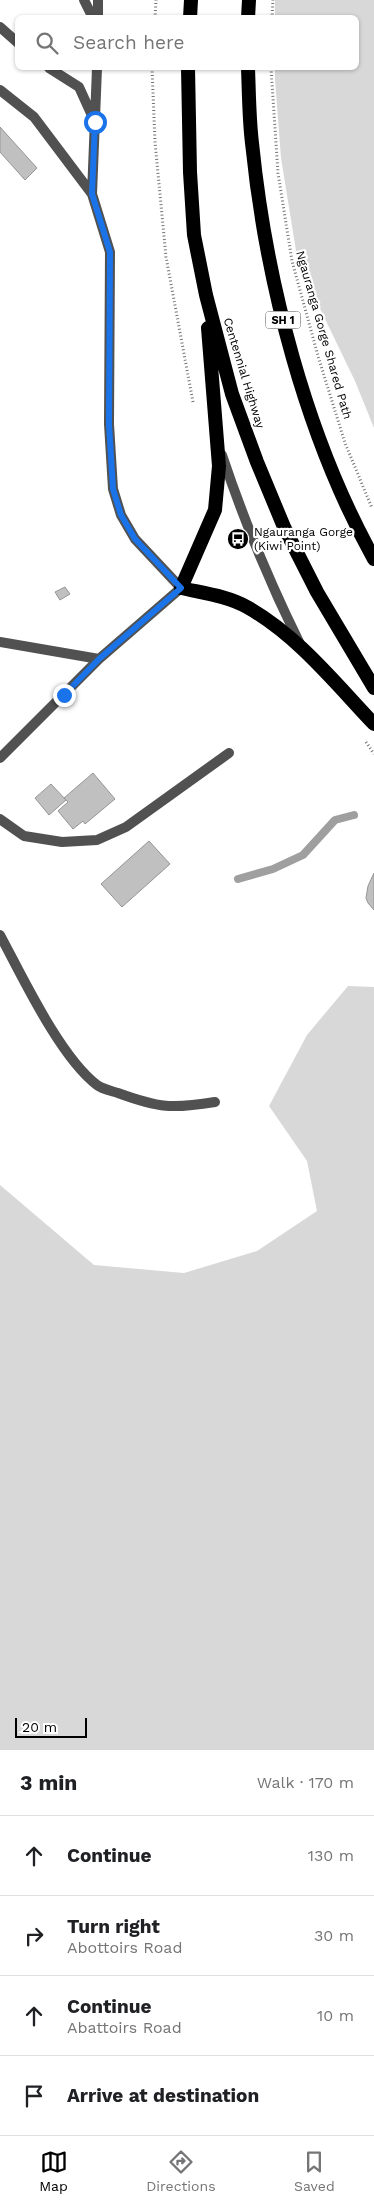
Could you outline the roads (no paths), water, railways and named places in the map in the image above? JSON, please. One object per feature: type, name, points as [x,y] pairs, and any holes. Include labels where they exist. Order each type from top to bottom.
[{"type":"highway","points":[[190,15],[191,0]]},
{"type":"highway","points":[[248,15],[249,0]]},
{"type":"highway","name":"Centennial Highway","points":[[188,70],[190,172],[194,235],[206,295],[232,394],[284,527],[317,592],[374,688]]},
{"type":"highway","name":"SH 1","points":[[248,70],[254,162],[263,229],[278,305],[306,398],[336,481],[374,559]]},
{"type":"highway","points":[[206,295],[219,466],[215,510],[181,588],[246,606],[303,650],[374,724]]},
{"type":"lane","points":[[84,0],[92,15]]},
{"type":"lane","points":[[98,0],[98,15]]},
{"type":"lane","points":[[0,27],[15,40]]},
{"type":"lane","points":[[52,70],[79,87],[95,122]]},
{"type":"lane","points":[[0,758],[99,659],[181,588],[135,539],[121,515],[113,489],[109,424],[110,252],[92,194],[97,70]]},
{"type":"lane","points":[[0,90],[34,117],[92,194]]},
{"type":"lane","points":[[216,439],[268,579],[303,650]]},
{"type":"lane","points":[[0,642],[99,659]]},
{"type":"lane","points":[[0,819],[24,836],[62,842],[96,840],[126,827],[229,753]]},
{"type":"lane","points":[[0,935],[37,1004],[71,1058],[98,1085],[148,1104],[180,1108],[215,1102]]},
{"type":"waterway","points":[[238,879],[273,869],[303,855],[335,820],[354,815]]},
{"type":"place","name":"Ngauranga Gorge (Kiwi Point)","points":[[238,539]]}]
